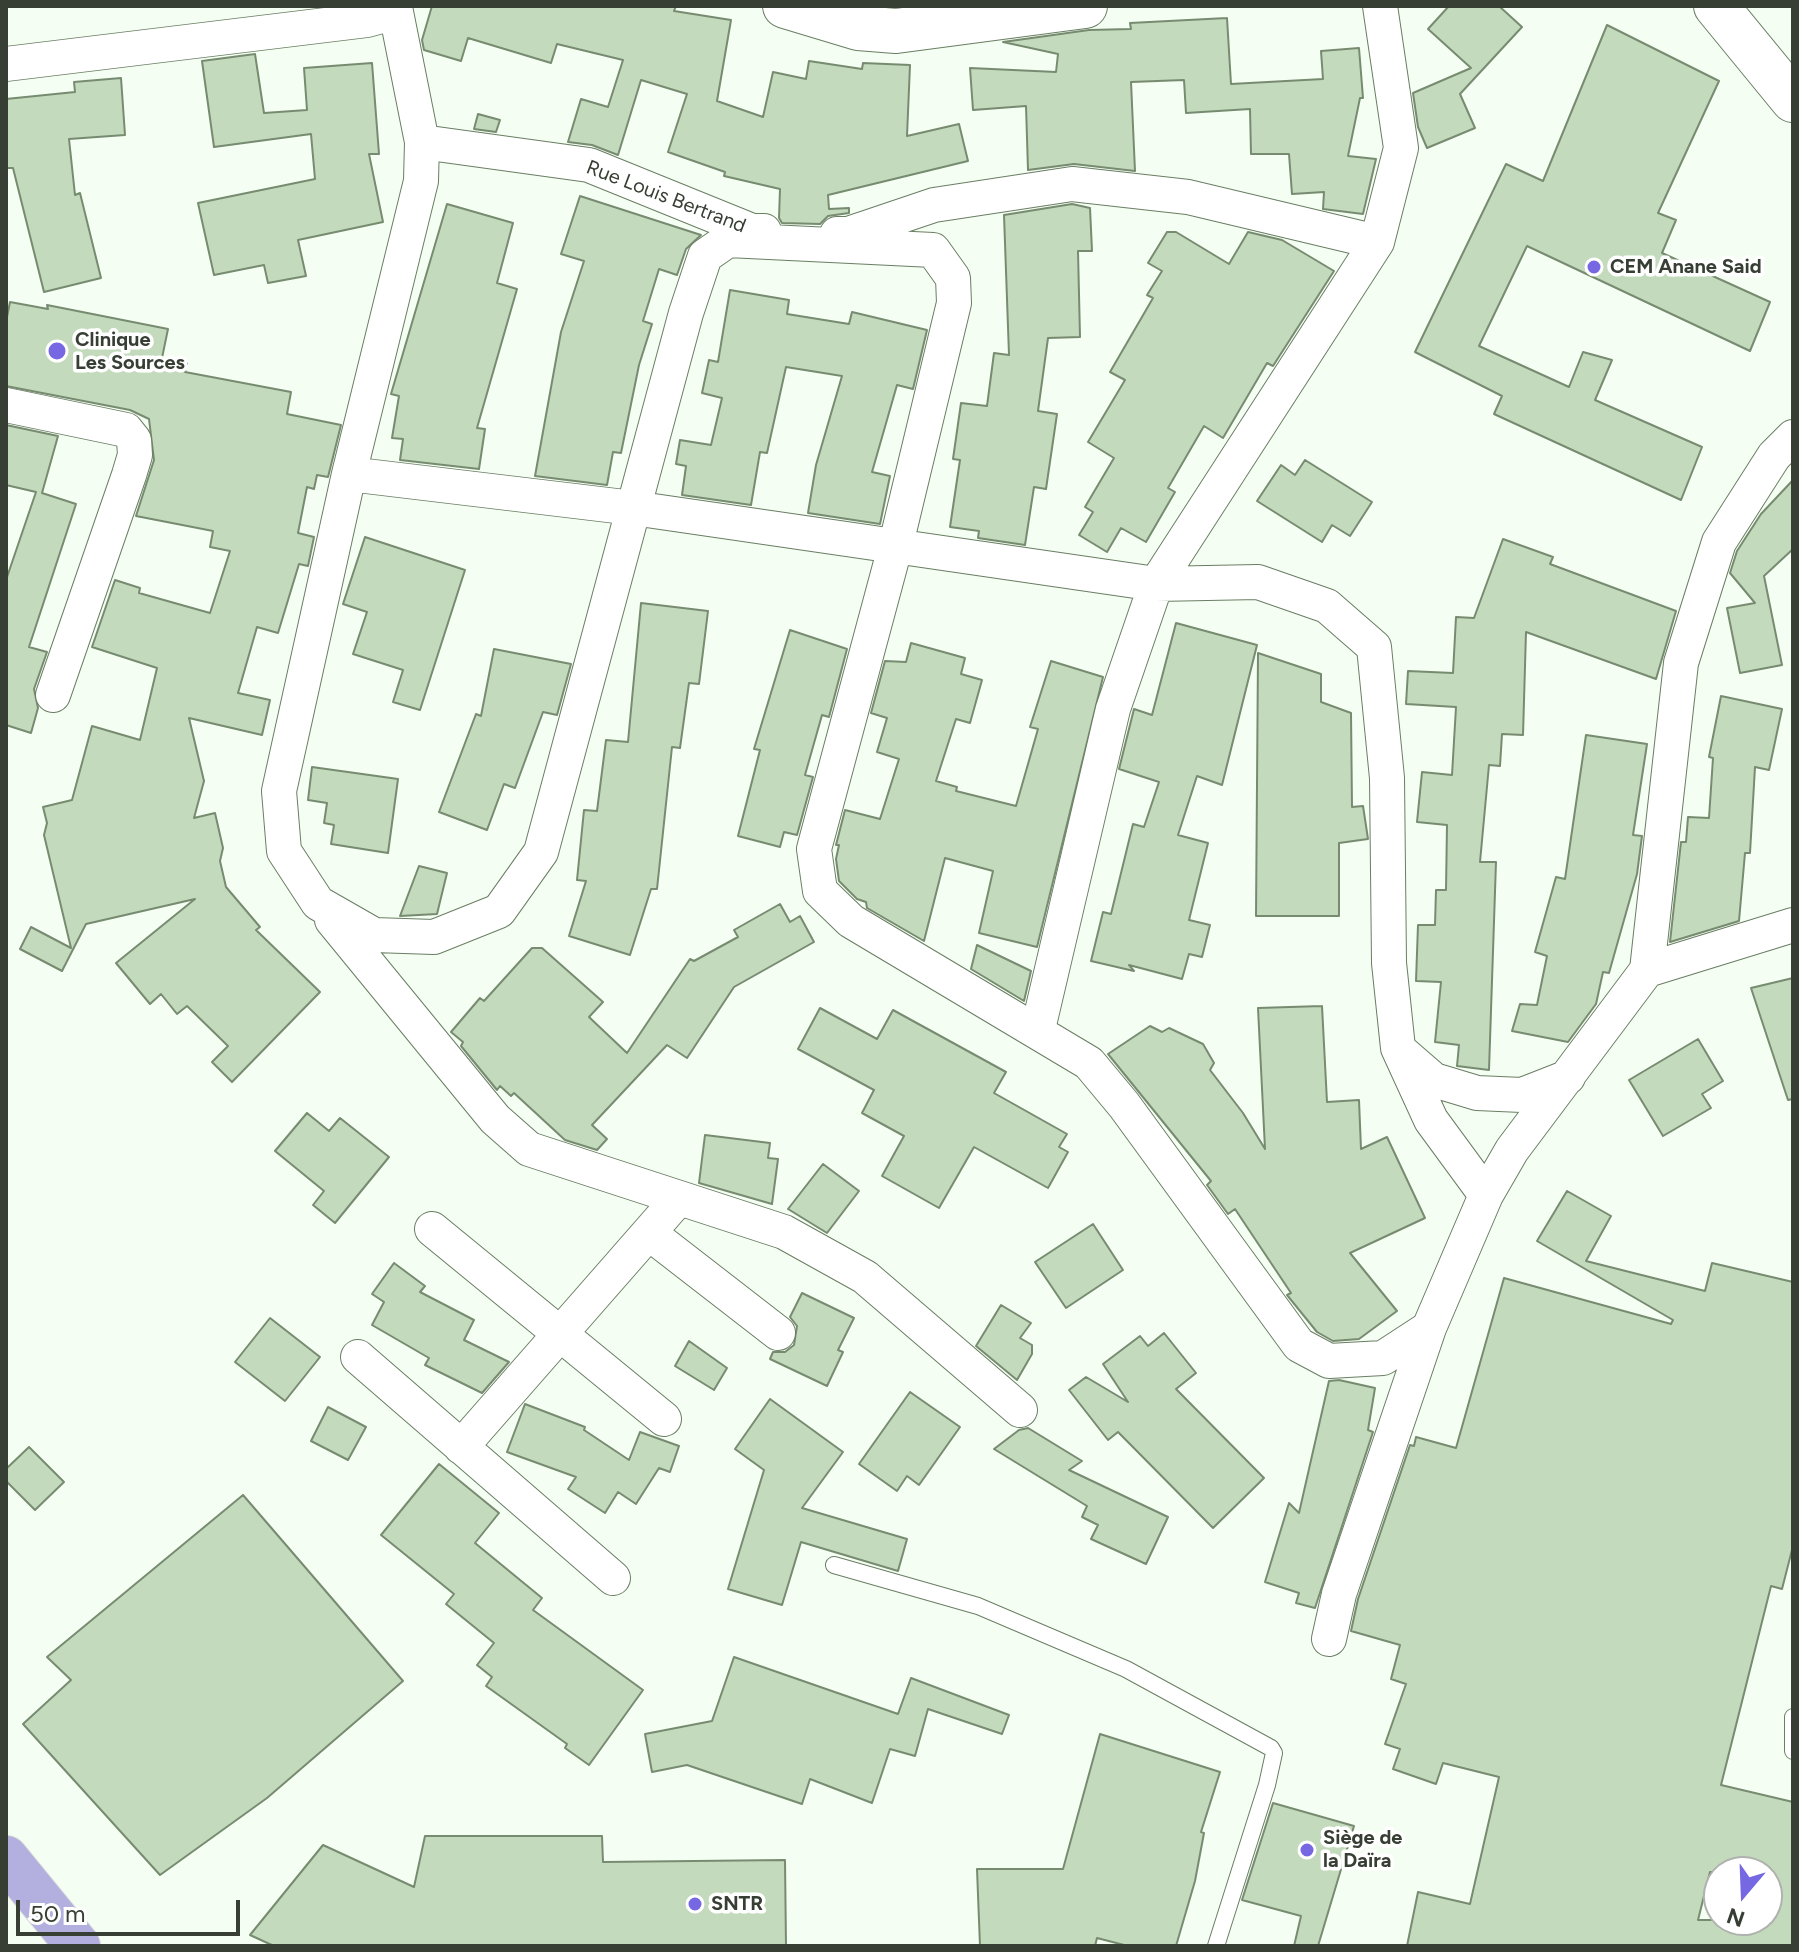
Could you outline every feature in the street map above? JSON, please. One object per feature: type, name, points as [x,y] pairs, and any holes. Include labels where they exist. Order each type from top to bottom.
[{"type":"main road","points":[[6,1858],[78,1946]]},
{"type":"street","points":[[785,6],[858,28],[896,31],[1085,6]]},
{"type":"street","points":[[1038,1029],[1113,709],[1156,584],[1377,242],[1401,148],[1380,6]]},
{"type":"street","points":[[1716,6],[1793,100]]},
{"type":"street","points":[[6,64],[367,20],[396,12],[422,142],[421,181],[349,474],[279,791],[284,851],[318,903],[495,1119],[529,1149],[784,1232],[865,1277],[1020,1410]]},
{"type":"street","name":"Rue Louis Bertrand","points":[[422,142],[589,165],[752,231],[848,234],[934,205],[1072,184],[1188,197],[1377,242]]},
{"type":"street","points":[[318,903],[374,935],[434,937],[499,911],[541,852],[633,508],[705,256],[728,240],[933,250],[953,278],[954,303],[896,544],[814,849],[820,891],[851,921],[1038,1029],[1089,1063],[1124,1105],[1299,1345],[1329,1361],[1383,1358],[1429,1328]]},
{"type":"street","points":[[6,405],[126,430],[134,440],[135,455],[129,475],[53,695]]},
{"type":"street","points":[[1329,1639],[1339,1594],[1429,1328],[1486,1195],[1512,1150],[1647,970],[1681,663],[1719,542],[1774,456],[1793,437]]},
{"type":"street","points":[[349,474],[633,508],[1156,584],[1258,582],[1327,606],[1374,647],[1387,778],[1389,963],[1398,1048],[1431,1120],[1486,1195]]},
{"type":"street","points":[[1647,970],[1793,925]]},
{"type":"street","points":[[1398,1048],[1434,1080],[1477,1093],[1522,1095],[1568,1076]]},
{"type":"street","points":[[461,1447],[679,1198]]},
{"type":"street","points":[[432,1229],[664,1419]]},
{"type":"street","points":[[649,1233],[778,1333]]},
{"type":"street","points":[[358,1357],[613,1578]]},
{"type":"lane","points":[[834,1565],[991,1612],[1126,1669],[1271,1748],[1274,1753],[1267,1785],[1216,1946]]},
{"type":"lane","points":[[1793,1717],[1793,1751]]},
{"type":"building","points":[[432,6],[676,6],[674,11],[731,20],[717,101],[763,117],[773,72],[806,79],[809,61],[862,69],[863,63],[910,65],[907,136],[959,124],[968,161],[828,195],[829,209],[849,208],[849,213],[828,216],[820,224],[782,223],[779,218],[780,189],[724,176],[725,172],[668,152],[687,94],[641,80],[618,155],[592,145],[568,142],[581,99],[608,107],[623,60],[557,44],[551,63],[468,38],[461,61],[424,50],[422,40]]},
{"type":"building","points":[[1449,6],[1499,6],[1522,27],[1460,94],[1475,128],[1427,148],[1418,127],[1413,93],[1471,68],[1428,29]]},
{"type":"building","points":[[1227,18],[1231,84],[1323,79],[1321,51],[1359,48],[1363,98],[1360,98],[1348,156],[1376,159],[1363,214],[1323,209],[1324,192],[1292,194],[1289,154],[1251,154],[1250,109],[1186,113],[1184,80],[1131,82],[1135,171],[1074,164],[1028,170],[1026,106],[973,110],[970,68],[1056,72],[1058,54],[1003,42],[1089,30],[1131,29],[1130,23]]},
{"type":"building","points":[[1607,25],[1719,81],[1658,213],[1676,220],[1662,253],[1770,302],[1750,351],[1527,246],[1479,346],[1569,387],[1583,352],[1612,360],[1595,400],[1702,447],[1681,500],[1494,414],[1502,396],[1415,352],[1506,164],[1543,181]]},
{"type":"building","points":[[255,54],[264,113],[307,110],[304,68],[372,63],[379,154],[369,154],[383,222],[298,240],[306,276],[268,283],[264,265],[214,275],[198,203],[315,179],[311,134],[214,147],[202,61]]},
{"type":"building","points":[[121,78],[125,135],[69,139],[75,195],[80,193],[101,278],[44,292],[13,168],[6,168],[6,99],[75,92],[74,82]]},
{"type":"building","points":[[478,114],[500,120],[496,132],[474,129]]},
{"type":"building","points":[[580,196],[701,235],[686,249],[677,275],[659,269],[643,321],[652,324],[639,365],[621,453],[613,452],[607,485],[535,476],[561,332],[584,261],[561,254]]},
{"type":"building","points":[[447,204],[513,223],[497,283],[517,289],[477,428],[485,429],[479,469],[400,460],[403,439],[392,438],[399,396],[391,394]]},
{"type":"building","points":[[1072,204],[1090,208],[1092,251],[1078,251],[1080,337],[1048,338],[1038,411],[1057,414],[1046,489],[1034,487],[1025,545],[978,538],[979,531],[950,527],[960,460],[953,459],[961,403],[987,406],[994,353],[1009,355],[1004,215]]},
{"type":"building","points":[[1167,232],[1176,232],[1229,264],[1248,232],[1282,240],[1334,271],[1273,366],[1267,363],[1223,438],[1204,426],[1168,488],[1175,492],[1146,542],[1121,528],[1107,552],[1079,535],[1093,512],[1085,507],[1114,458],[1088,442],[1125,380],[1110,372],[1153,298],[1147,295],[1162,271],[1148,263]]},
{"type":"building","points":[[730,290],[789,300],[787,314],[849,324],[852,312],[927,330],[913,389],[897,385],[872,472],[890,476],[880,524],[808,513],[816,465],[842,376],[786,367],[767,453],[760,452],[751,505],[682,495],[686,466],[676,464],[680,440],[711,445],[722,398],[702,393],[709,360],[718,362]]},
{"type":"building","points":[[10,302],[48,309],[47,305],[168,329],[162,358],[187,363],[185,372],[291,392],[287,414],[341,425],[328,477],[317,475],[314,489],[307,487],[298,533],[314,537],[308,566],[299,564],[278,633],[257,627],[238,693],[270,700],[262,735],[189,718],[204,781],[194,818],[215,813],[223,848],[220,861],[226,887],[260,927],[256,930],[320,992],[232,1082],[212,1062],[228,1046],[187,1006],[177,1014],[161,994],[150,1004],[116,963],[195,899],[86,924],[62,971],[20,949],[31,927],[71,948],[44,835],[47,823],[43,807],[72,800],[92,726],[140,740],[157,668],[92,647],[115,580],[140,588],[139,593],[210,613],[230,551],[210,547],[213,531],[136,516],[154,460],[149,419],[130,410],[6,386],[6,322]]},
{"type":"building","points":[[6,425],[58,436],[42,493],[76,504],[29,647],[47,652],[34,689],[38,708],[31,733],[6,725],[6,580],[36,492],[6,485]]},
{"type":"building","points":[[1305,460],[1372,502],[1350,536],[1332,525],[1322,542],[1257,501],[1281,465],[1295,475]]},
{"type":"building","points":[[1793,480],[1793,549],[1764,576],[1782,665],[1740,673],[1727,608],[1755,603],[1730,573],[1737,551],[1761,514]]},
{"type":"building","points":[[365,537],[465,570],[420,710],[393,702],[403,670],[353,654],[367,612],[343,604]]},
{"type":"building","points":[[1503,539],[1553,557],[1550,564],[1676,611],[1656,679],[1526,632],[1523,735],[1502,734],[1500,766],[1489,765],[1480,862],[1496,862],[1489,1070],[1457,1066],[1459,1045],[1435,1042],[1441,982],[1416,981],[1418,925],[1435,925],[1436,890],[1446,890],[1447,825],[1417,822],[1422,772],[1452,775],[1456,707],[1406,704],[1408,671],[1453,673],[1456,617],[1474,618]]},
{"type":"building","points":[[641,603],[708,611],[699,684],[689,683],[680,748],[672,747],[657,889],[651,889],[630,955],[569,936],[586,881],[577,880],[584,810],[597,811],[606,740],[628,742]]},
{"type":"building","points":[[1176,623],[1257,645],[1222,785],[1197,776],[1178,835],[1208,843],[1189,920],[1210,925],[1202,957],[1189,954],[1182,979],[1129,965],[1134,971],[1091,961],[1103,912],[1111,914],[1133,824],[1144,827],[1159,782],[1119,769],[1134,709],[1152,715]]},
{"type":"building","points":[[790,630],[847,649],[829,717],[822,715],[805,775],[813,777],[797,835],[784,832],[780,847],[738,836],[760,750],[754,749]]},
{"type":"building","points":[[911,643],[965,658],[961,674],[982,680],[970,723],[956,719],[936,781],[957,787],[956,791],[1016,806],[1038,729],[1030,727],[1051,661],[1103,677],[1037,947],[979,933],[993,871],[945,858],[924,941],[867,908],[866,902],[857,899],[839,881],[836,859],[839,845],[836,845],[845,810],[880,819],[899,759],[877,752],[887,718],[871,713],[885,661],[906,662]]},
{"type":"building","points":[[494,649],[571,664],[557,715],[543,712],[515,788],[504,784],[487,830],[439,812],[476,714],[481,716]]},
{"type":"building","points":[[1258,653],[1321,674],[1321,702],[1351,713],[1352,807],[1363,806],[1368,839],[1339,843],[1339,916],[1256,916]]},
{"type":"building","points":[[1721,696],[1782,709],[1769,770],[1755,767],[1750,853],[1745,853],[1739,921],[1670,942],[1681,842],[1686,842],[1688,817],[1709,818],[1713,758],[1709,757]]},
{"type":"building","points":[[1586,735],[1647,744],[1633,835],[1642,836],[1637,874],[1609,973],[1603,972],[1596,1004],[1568,1042],[1512,1031],[1520,1004],[1537,1005],[1547,956],[1535,952],[1556,877],[1565,879]]},
{"type":"building","points":[[312,767],[398,779],[388,853],[331,844],[334,825],[324,823],[327,803],[308,800]]},
{"type":"building","points":[[419,866],[447,873],[437,914],[400,916]]},
{"type":"building","points":[[780,904],[790,922],[800,916],[814,942],[734,987],[687,1058],[667,1045],[592,1125],[607,1139],[597,1150],[565,1140],[514,1093],[511,1096],[500,1086],[497,1090],[461,1046],[463,1042],[451,1032],[480,998],[484,1001],[532,948],[542,948],[603,1002],[589,1017],[627,1053],[690,959],[694,961],[738,937],[734,930]]},
{"type":"building","points":[[977,945],[1031,971],[1024,1001],[971,969]]},
{"type":"building","points":[[1793,978],[1793,1099],[1788,1100],[1751,988]]},
{"type":"building","points":[[1322,1006],[1327,1102],[1359,1100],[1361,1149],[1387,1137],[1425,1218],[1350,1253],[1397,1311],[1359,1339],[1333,1341],[1317,1332],[1287,1295],[1291,1293],[1235,1209],[1228,1214],[1207,1185],[1211,1181],[1108,1054],[1150,1026],[1162,1032],[1169,1028],[1203,1044],[1214,1063],[1210,1070],[1243,1113],[1265,1149],[1258,1008]]},
{"type":"building","points":[[820,1008],[877,1039],[893,1010],[1006,1072],[994,1093],[1067,1134],[1059,1147],[1068,1152],[1048,1188],[974,1147],[939,1208],[882,1176],[904,1136],[862,1113],[874,1090],[798,1049]]},
{"type":"building","points":[[1698,1039],[1723,1081],[1702,1094],[1711,1108],[1663,1136],[1629,1080]]},
{"type":"building","points":[[307,1113],[329,1131],[340,1118],[389,1157],[335,1223],[313,1205],[324,1191],[275,1151]]},
{"type":"building","points":[[705,1135],[770,1143],[768,1158],[778,1159],[772,1204],[699,1183]]},
{"type":"building","points":[[823,1164],[859,1191],[827,1233],[788,1209]]},
{"type":"building","points":[[1567,1191],[1611,1216],[1586,1261],[1705,1291],[1712,1263],[1793,1282],[1793,1546],[1782,1589],[1771,1586],[1721,1785],[1793,1802],[1793,1946],[1407,1946],[1418,1892],[1470,1904],[1499,1777],[1443,1763],[1436,1784],[1393,1769],[1400,1749],[1385,1744],[1406,1684],[1391,1679],[1400,1645],[1351,1631],[1358,1599],[1410,1445],[1414,1446],[1416,1437],[1456,1448],[1504,1278],[1671,1324],[1673,1320],[1537,1241]]},
{"type":"building","points":[[1093,1224],[1123,1270],[1066,1308],[1035,1262]]},
{"type":"building","points":[[394,1263],[425,1286],[420,1292],[474,1320],[464,1340],[509,1362],[482,1393],[425,1365],[429,1358],[372,1325],[384,1302],[372,1294]]},
{"type":"building","points":[[802,1293],[854,1318],[838,1350],[843,1352],[827,1386],[770,1359],[773,1352],[785,1352],[794,1345],[797,1326],[790,1317]]},
{"type":"building","points":[[1001,1305],[1031,1323],[1020,1338],[1032,1345],[1032,1354],[1017,1380],[976,1346]]},
{"type":"building","points":[[270,1318],[320,1357],[285,1401],[235,1362]]},
{"type":"building","points":[[1164,1333],[1196,1373],[1176,1389],[1264,1478],[1213,1528],[1118,1432],[1108,1440],[1069,1390],[1086,1377],[1128,1402],[1103,1364],[1140,1336],[1148,1346]]},
{"type":"building","points":[[689,1341],[727,1368],[714,1390],[675,1366]]},
{"type":"building","points":[[1339,1380],[1375,1388],[1368,1430],[1373,1432],[1315,1608],[1296,1603],[1299,1593],[1265,1582],[1289,1503],[1299,1513],[1329,1381]]},
{"type":"building","points":[[910,1392],[960,1427],[919,1485],[907,1476],[897,1491],[859,1464]]},
{"type":"building","points":[[770,1399],[843,1452],[802,1508],[907,1539],[898,1571],[801,1542],[782,1605],[728,1589],[764,1470],[735,1449]]},
{"type":"building","points":[[525,1404],[585,1427],[584,1430],[629,1460],[640,1432],[679,1446],[670,1472],[659,1468],[636,1504],[618,1492],[605,1513],[568,1489],[576,1477],[507,1452]]},
{"type":"building","points":[[328,1407],[366,1427],[348,1460],[311,1441]]},
{"type":"building","points":[[1028,1428],[1082,1461],[1069,1470],[1168,1517],[1146,1564],[1091,1539],[1098,1525],[1082,1517],[1087,1506],[994,1449],[1019,1430]]},
{"type":"building","points":[[29,1447],[64,1482],[35,1510],[6,1481],[6,1469]]},
{"type":"building","points":[[439,1464],[499,1513],[475,1543],[542,1598],[533,1610],[643,1690],[589,1765],[565,1748],[567,1744],[486,1686],[492,1677],[477,1665],[494,1643],[446,1604],[454,1594],[381,1535]]},
{"type":"building","points":[[243,1495],[403,1681],[267,1798],[160,1875],[23,1724],[71,1680],[47,1657]]},
{"type":"building","points":[[734,1657],[898,1714],[911,1678],[1009,1715],[1002,1734],[928,1709],[915,1756],[890,1749],[872,1803],[810,1779],[802,1804],[687,1765],[652,1772],[645,1734],[712,1721]]},
{"type":"building","points":[[1100,1734],[1220,1772],[1201,1832],[1204,1833],[1195,1881],[1176,1946],[1128,1946],[1097,1938],[1095,1946],[980,1946],[977,1869],[1063,1869]]},
{"type":"building","points":[[1273,1803],[1354,1826],[1318,1946],[1294,1946],[1301,1916],[1242,1900]]},
{"type":"building","points":[[425,1836],[602,1836],[603,1862],[785,1860],[786,1946],[274,1946],[250,1935],[323,1845],[414,1887]]},
{"type":"place","name":"CEM Anane Said","points":[[1594,267]]},
{"type":"place","name":"Clinique Les Sources","points":[[57,351]]},
{"type":"place","name":"Siège de la Daïra","points":[[1307,1850]]},
{"type":"place","name":"SNTR","points":[[695,1904]]}]
